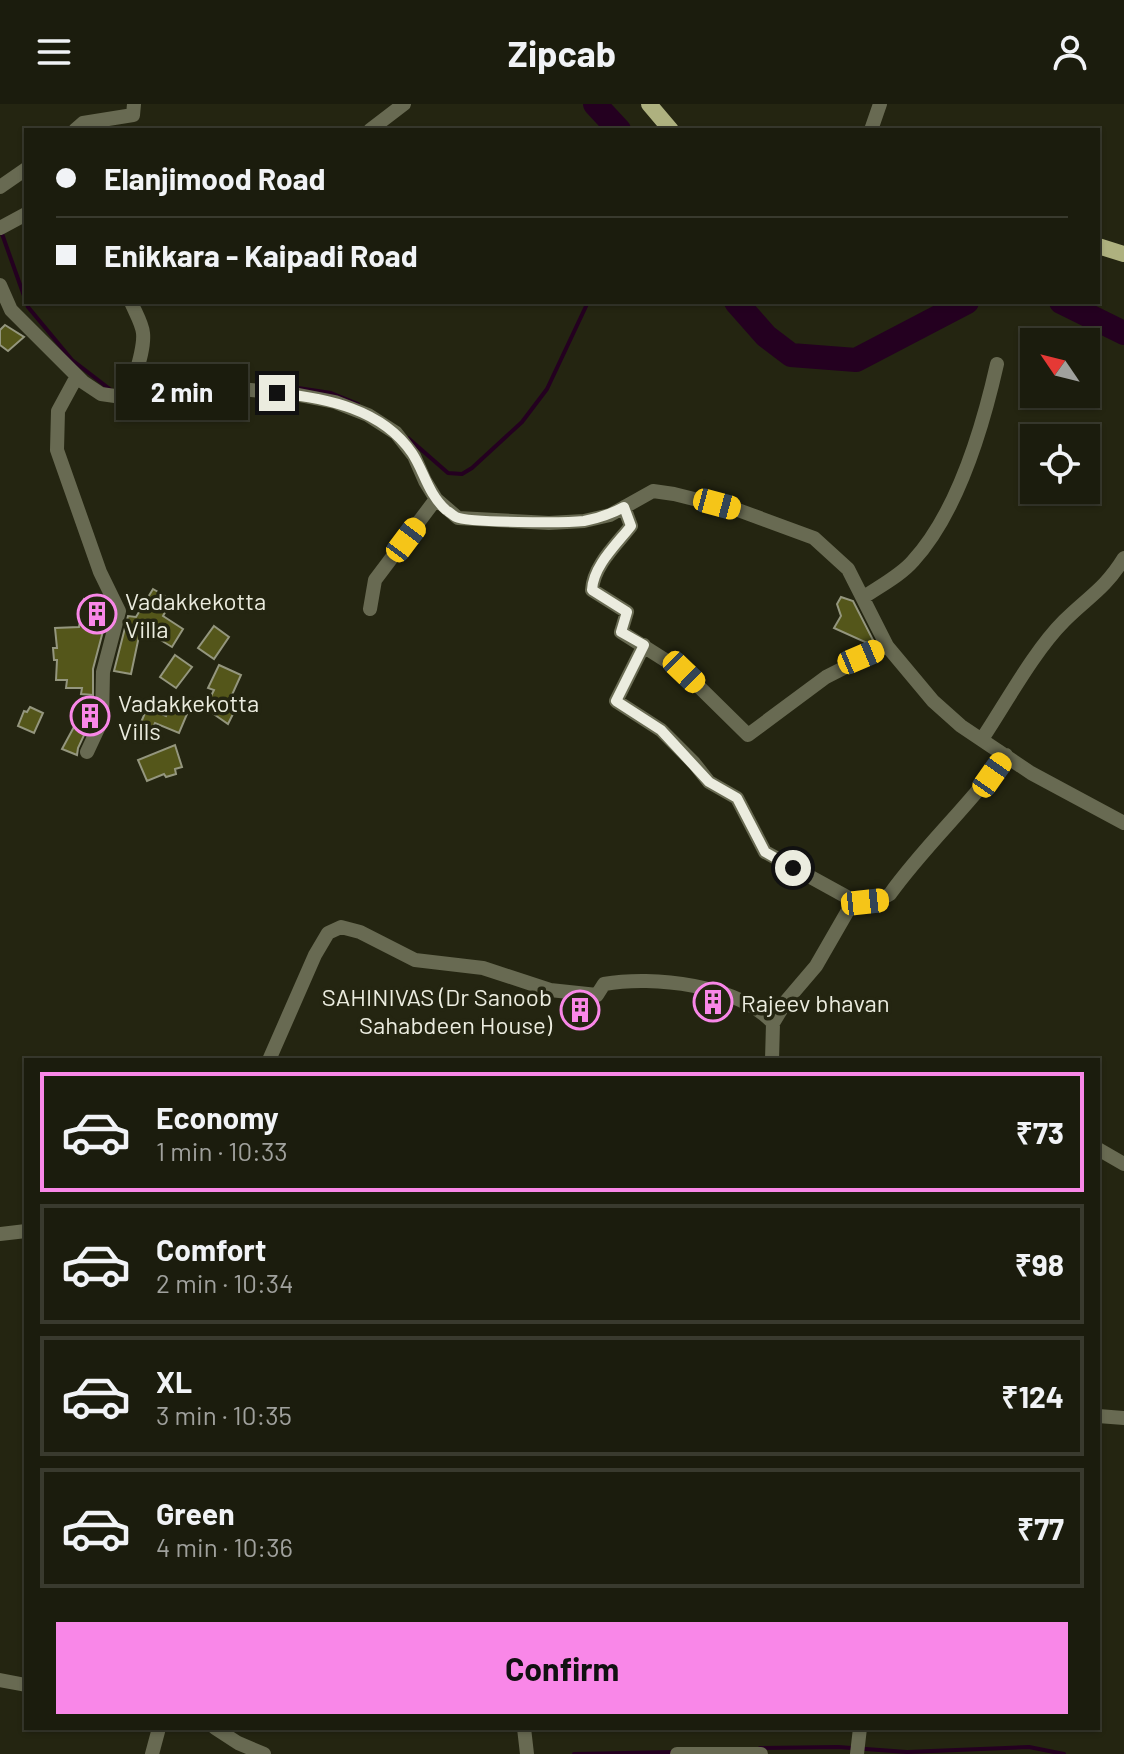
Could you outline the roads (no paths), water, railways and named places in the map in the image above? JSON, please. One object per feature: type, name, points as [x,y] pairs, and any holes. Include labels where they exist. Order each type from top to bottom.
[{"type":"main road","points":[[649,104],[669,128]]},
{"type":"main road","points":[[1100,247],[1124,254]]},
{"type":"street","points":[[77,128],[83,123],[133,115],[134,104]]},
{"type":"street","points":[[373,128],[404,104]]},
{"type":"street","points":[[872,128],[880,104]]},
{"type":"street","points":[[0,187],[24,170]]},
{"type":"street","points":[[4,226],[24,215]]},
{"type":"street","points":[[0,285],[5,315],[101,394],[231,388],[335,402],[368,415],[396,433],[414,456],[436,499],[458,518],[549,523],[584,521],[610,515],[653,491],[772,520],[814,538],[848,569],[887,646],[933,701],[961,726],[1031,773],[1119,821],[1124,805]]},
{"type":"street","points":[[130,394],[142,353],[143,330],[132,304]]},
{"type":"street","points":[[864,597],[913,561],[947,511],[984,423],[997,364]]},
{"type":"street","points":[[77,376],[58,411],[57,450],[100,572],[119,611],[103,672],[102,720],[87,752]]},
{"type":"street","points":[[370,609],[375,580],[436,499]]},
{"type":"street","points":[[624,507],[631,526],[601,565],[592,590],[627,612],[621,632],[684,672],[748,735],[826,677],[887,646]]},
{"type":"street","points":[[982,739],[1063,622],[1109,582],[1124,558]]},
{"type":"street","points":[[644,645],[616,701],[661,730],[709,782],[737,798],[765,852],[856,902],[882,900],[890,894],[1006,755]]},
{"type":"street","points":[[772,1058],[773,1023],[787,1000],[816,966],[844,916],[856,902]]},
{"type":"street","points":[[270,1058],[315,955],[328,933],[341,927],[360,932],[415,960],[483,968],[565,993],[597,995],[604,984],[632,982],[661,981],[699,987],[751,1006],[773,1023]]},
{"type":"street","points":[[1100,1150],[1124,1164]]},
{"type":"street","points":[[0,1234],[24,1231]]},
{"type":"street","points":[[1100,1416],[1124,1418]]},
{"type":"street","points":[[0,1680],[24,1685]]},
{"type":"street","points":[[152,1754],[158,1730]]},
{"type":"street","points":[[218,1730],[264,1754]]},
{"type":"street","points":[[524,1730],[527,1754]]},
{"type":"street","points":[[857,1754],[860,1730]]},
{"type":"street","points":[[677,1754],[761,1754]]},
{"type":"waterway","points":[[595,104],[617,128]]},
{"type":"waterway","points":[[1,231],[24,296]]},
{"type":"waterway","points":[[27,304],[72,360],[111,390]]},
{"type":"waterway","points":[[408,438],[448,473],[462,474],[472,468],[522,422],[547,389],[587,304]]},
{"type":"waterway","points":[[738,304],[766,336],[791,355],[856,360],[963,304]]},
{"type":"waterway","points":[[1065,304],[1124,333]]},
{"type":"waterway","points":[[298,388],[331,393],[358,404]]},
{"type":"waterway","points":[[760,1748],[838,1747],[907,1752],[1029,1747],[1064,1754]]},
{"type":"waterway","points":[[574,1754],[675,1752]]},
{"type":"place","name":"Vadakkekotta Villa","points":[[97,614]]},
{"type":"place","name":"Vadakkekotta Vills","points":[[90,716]]},
{"type":"place","name":"Rajeev bhavan","points":[[713,1002]]},
{"type":"place","name":"SAHINIVAS (Dr Sanoob Sahabdeen House)","points":[[580,1010]]}]
